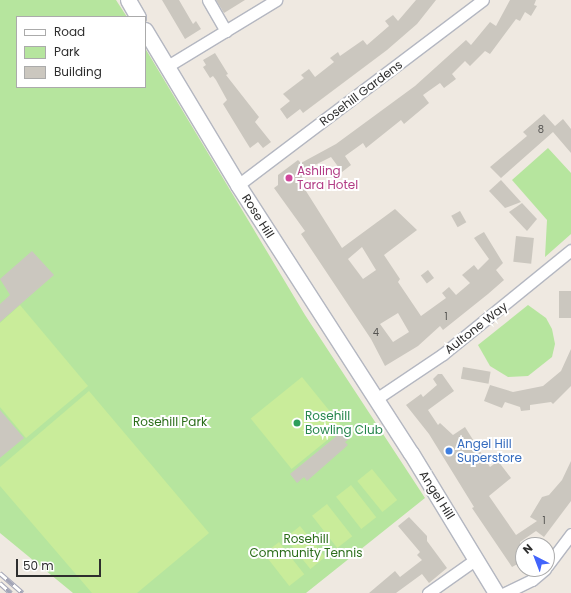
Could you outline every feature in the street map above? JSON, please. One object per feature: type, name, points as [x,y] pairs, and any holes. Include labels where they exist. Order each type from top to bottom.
[{"type":"main road","points":[[128,0],[137,16]]},
{"type":"main road","name":"Rose Hill","points":[[146,32],[238,185],[376,399]]},
{"type":"main road","name":"Angel Hill","points":[[376,399],[496,593]]},
{"type":"street","points":[[208,0],[226,31]]},
{"type":"street","points":[[166,67],[276,0]]},
{"type":"street","name":"Rosehill Gardens","points":[[238,185],[483,0]]},
{"type":"street","name":"Aultone Way","points":[[376,399],[443,354],[571,250]]},
{"type":"street","points":[[555,555],[571,534]]},
{"type":"street","points":[[428,593],[476,559]]},
{"type":"street","points":[[505,593],[520,590],[535,577]]},
{"type":"green space","name":"Rosehill Park","points":[[0,0],[116,0],[126,16],[16,16],[16,88],[146,88],[146,50],[305,315],[425,498],[306,593],[73,593],[0,533]]},
{"type":"green space","points":[[548,148],[571,173],[571,234],[545,257],[547,220],[512,180]]},
{"type":"green space","points":[[20,305],[88,386],[26,438],[0,407],[0,323]]},
{"type":"green space","points":[[528,305],[546,318],[552,329],[555,344],[552,357],[528,376],[508,377],[490,366],[478,345]]},
{"type":"green space","name":"Rosehill Bowling Club","points":[[302,377],[343,428],[292,469],[251,419]]},
{"type":"green space","points":[[89,391],[209,533],[137,593],[92,593],[0,486],[0,467]]},
{"type":"green space","points":[[372,469],[397,500],[382,512],[357,481]]},
{"type":"green space","points":[[351,485],[376,517],[361,529],[336,497]]},
{"type":"green space","points":[[327,504],[352,536],[337,548],[312,516]]},
{"type":"green space","name":"Rosehill Community Tennis","points":[[300,526],[325,557],[310,569],[285,538]]},
{"type":"green space","points":[[279,542],[304,574],[289,586],[264,554]]},
{"type":"building","points":[[162,0],[179,0],[193,24],[196,21],[201,29],[185,39]]},
{"type":"building","points":[[216,0],[245,0],[224,13]]},
{"type":"building","points":[[416,0],[436,0],[417,24],[387,50],[303,113],[300,109],[287,119],[280,109],[290,101],[283,94],[304,78],[301,75],[309,69],[315,77],[334,62],[330,58],[338,52],[340,56],[363,40],[367,45],[389,26],[385,21],[393,15],[398,21]]},
{"type":"building","points":[[510,0],[536,0],[534,5],[537,6],[531,16],[525,12],[520,21],[516,19],[490,54],[485,51],[470,66],[465,61],[452,74],[456,79],[444,88],[440,83],[423,95],[429,103],[404,124],[401,120],[366,148],[363,143],[345,156],[351,165],[342,172],[331,157],[301,172],[304,176],[299,180],[342,248],[395,209],[417,230],[384,255],[400,279],[398,282],[421,316],[446,298],[442,293],[449,287],[456,295],[470,283],[462,275],[474,265],[478,270],[489,259],[474,238],[477,236],[484,232],[503,263],[496,270],[504,280],[488,294],[443,330],[440,326],[418,346],[385,366],[371,339],[301,234],[305,231],[274,188],[278,185],[278,175],[298,160],[301,163],[336,144],[415,86],[466,40],[471,45],[490,22],[496,26]],"holes":[[[362,247],[376,270],[363,279],[348,259]],[[398,313],[409,332],[393,342],[380,324]]]},
{"type":"building","points":[[215,53],[228,74],[226,75],[259,117],[255,122],[271,142],[263,148],[258,142],[250,148],[223,104],[227,100],[216,80],[213,76],[210,78],[203,67],[206,65],[203,60]]},
{"type":"building","points":[[544,114],[555,126],[563,119],[571,129],[571,153],[553,132],[501,178],[490,167],[527,136],[523,132]]},
{"type":"building","points":[[501,180],[521,202],[505,208],[489,191]]},
{"type":"building","points":[[522,203],[537,219],[527,231],[509,212]]},
{"type":"building","points":[[460,211],[466,222],[458,227],[451,216]]},
{"type":"building","points":[[516,236],[534,238],[531,264],[513,262]]},
{"type":"building","points":[[32,251],[54,275],[0,322],[0,304],[10,295],[0,279]]},
{"type":"building","points":[[428,270],[434,278],[427,283],[421,275]]},
{"type":"building","points":[[559,291],[571,291],[571,318],[559,318]]},
{"type":"building","points":[[571,349],[571,386],[553,404],[551,402],[530,405],[530,410],[521,411],[520,407],[505,402],[502,408],[484,401],[490,385],[513,392],[543,386],[561,371]]},
{"type":"building","points":[[463,367],[491,372],[488,384],[461,379]]},
{"type":"building","points":[[438,374],[442,374],[454,391],[428,410],[438,425],[440,423],[453,435],[465,427],[490,467],[498,461],[511,478],[489,496],[516,535],[537,521],[530,517],[542,497],[549,495],[562,480],[571,461],[571,501],[544,537],[536,531],[527,537],[515,537],[515,565],[512,567],[472,508],[474,507],[429,434],[406,405],[421,394],[423,397],[437,385],[433,379]]},
{"type":"building","points":[[0,410],[24,438],[0,458]]},
{"type":"building","points":[[344,430],[349,439],[345,442],[348,445],[307,481],[304,477],[297,483],[290,474]]},
{"type":"building","points":[[409,517],[427,536],[427,541],[447,568],[429,583],[422,574],[396,593],[369,593],[395,571],[400,577],[422,560],[417,555],[420,552],[398,526]]},
{"type":"railway","points":[[0,573],[23,593]]},
{"type":"railway","points":[[0,583],[11,593]]},
{"type":"place","name":"Ashling Tara Hotel","points":[[289,178]]},
{"type":"place","name":"Rosehill Bowling Club","points":[[297,423]]},
{"type":"place","name":"Angel Hill Superstore","points":[[449,451]]}]
